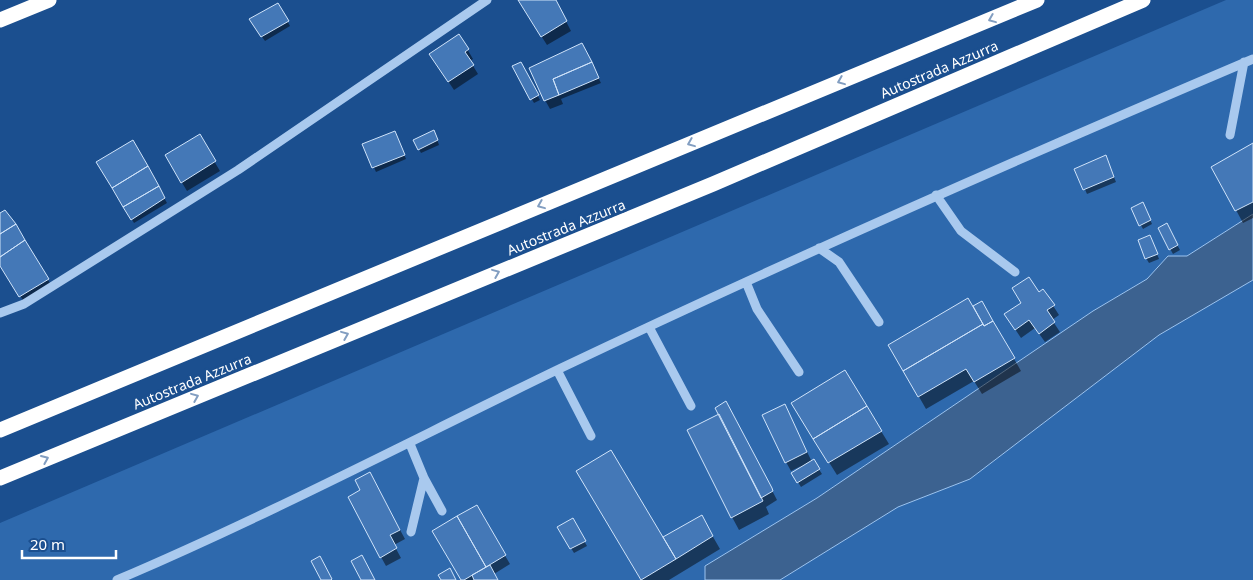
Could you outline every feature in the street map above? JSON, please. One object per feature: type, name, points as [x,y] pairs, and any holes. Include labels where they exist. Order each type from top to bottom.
[{"type":"highway","points":[[0,20],[49,0]]},
{"type":"highway","name":"Autostrada Azzurra","points":[[0,430],[1037,0]]},
{"type":"highway","name":"Autostrada Azzurra","points":[[0,478],[703,188],[1142,0]]},
{"type":"street","points":[[0,313],[24,304],[238,170],[487,0]]},
{"type":"street","points":[[1230,135],[1249,60]]},
{"type":"street","points":[[117,580],[410,444],[557,370],[819,248],[936,195],[1249,60]]},
{"type":"street","points":[[936,195],[961,231],[1015,272]]},
{"type":"street","points":[[819,248],[839,262],[879,322]]},
{"type":"street","points":[[746,282],[757,309],[799,372]]},
{"type":"street","points":[[649,328],[691,406]]},
{"type":"street","points":[[557,370],[592,436]]},
{"type":"street","points":[[410,444],[424,478],[442,511]]},
{"type":"street","points":[[410,532],[424,478]]},
{"type":"shaded area","points":[[1226,0],[1253,0],[1253,214],[1187,256],[1168,256],[1147,279],[1093,311],[817,498],[705,566],[705,580],[0,580],[0,523]]},
{"type":"shaded area","points":[[1253,214],[1253,280],[1159,335],[970,479],[898,507],[780,580],[705,580],[705,566],[817,498],[1093,311],[1147,279],[1168,256],[1187,256]]},
{"type":"shaded area","points":[[1253,280],[1253,580],[780,580],[898,507],[970,479],[1159,335]]},
{"type":"building","points":[[518,0],[556,0],[567,21],[541,37]]},
{"type":"building","points":[[278,3],[289,21],[261,37],[249,19]]},
{"type":"building","points":[[459,34],[469,49],[465,52],[474,65],[448,82],[429,54]]},
{"type":"building","points":[[582,43],[592,62],[553,79],[559,95],[544,101],[529,68]]},
{"type":"building","points":[[521,62],[539,95],[530,100],[512,66]]},
{"type":"building","points":[[592,62],[599,78],[559,95],[553,79]]},
{"type":"building","points":[[434,130],[438,140],[418,150],[413,140]]},
{"type":"building","points":[[395,131],[405,155],[372,168],[362,144]]},
{"type":"building","points":[[200,134],[216,161],[181,183],[165,155]]},
{"type":"building","points":[[133,140],[148,166],[112,188],[96,162]]},
{"type":"building","points":[[1253,143],[1253,202],[1235,211],[1211,167]]},
{"type":"building","points":[[1106,155],[1114,177],[1083,190],[1074,169]]},
{"type":"building","points":[[148,166],[159,186],[123,207],[112,188]]},
{"type":"building","points":[[159,186],[165,198],[131,220],[123,207]]},
{"type":"building","points":[[1143,202],[1151,220],[1139,226],[1131,208]]},
{"type":"building","points":[[5,210],[16,224],[0,234],[0,213]]},
{"type":"building","points":[[1167,223],[1178,245],[1169,250],[1158,228]]},
{"type":"building","points":[[16,224],[25,240],[0,257],[0,234]]},
{"type":"building","points":[[1150,235],[1158,254],[1145,259],[1138,240]]},
{"type":"building","points":[[25,240],[49,279],[19,297],[0,266],[0,257]]},
{"type":"building","points":[[1029,277],[1039,292],[1043,289],[1055,305],[1047,310],[1055,322],[1039,334],[1029,320],[1015,330],[1004,314],[1021,303],[1012,288]]},
{"type":"building","points":[[968,298],[983,324],[903,371],[888,345]]},
{"type":"building","points":[[982,301],[993,321],[984,326],[973,306]]},
{"type":"building","points":[[993,321],[1015,358],[974,382],[966,369],[918,397],[903,371],[983,324],[984,326]]},
{"type":"building","points":[[845,370],[867,406],[813,439],[791,403]]},
{"type":"building","points":[[726,401],[772,488],[773,491],[761,498],[715,408]]},
{"type":"building","points":[[785,404],[807,452],[785,463],[762,415]]},
{"type":"building","points":[[867,406],[882,431],[828,463],[813,439]]},
{"type":"building","points":[[719,414],[763,501],[731,518],[687,430]]},
{"type":"building","points":[[611,450],[676,559],[641,580],[576,471]]},
{"type":"building","points":[[814,459],[820,469],[797,483],[791,473]]},
{"type":"building","points":[[370,472],[400,530],[390,535],[397,548],[380,558],[348,497],[360,490],[355,480]]},
{"type":"building","points":[[477,505],[506,555],[486,567],[457,516]]},
{"type":"building","points":[[702,515],[713,536],[676,559],[663,537]]},
{"type":"building","points":[[457,516],[486,567],[464,580],[461,580],[432,531]]},
{"type":"building","points":[[573,518],[586,541],[570,549],[557,527]]},
{"type":"building","points":[[362,555],[375,580],[361,580],[351,561]]},
{"type":"building","points":[[320,556],[331,580],[321,580],[311,561]]},
{"type":"building","points":[[490,565],[498,580],[474,580],[472,575]]},
{"type":"building","points":[[450,568],[456,580],[441,580],[438,575]]}]
